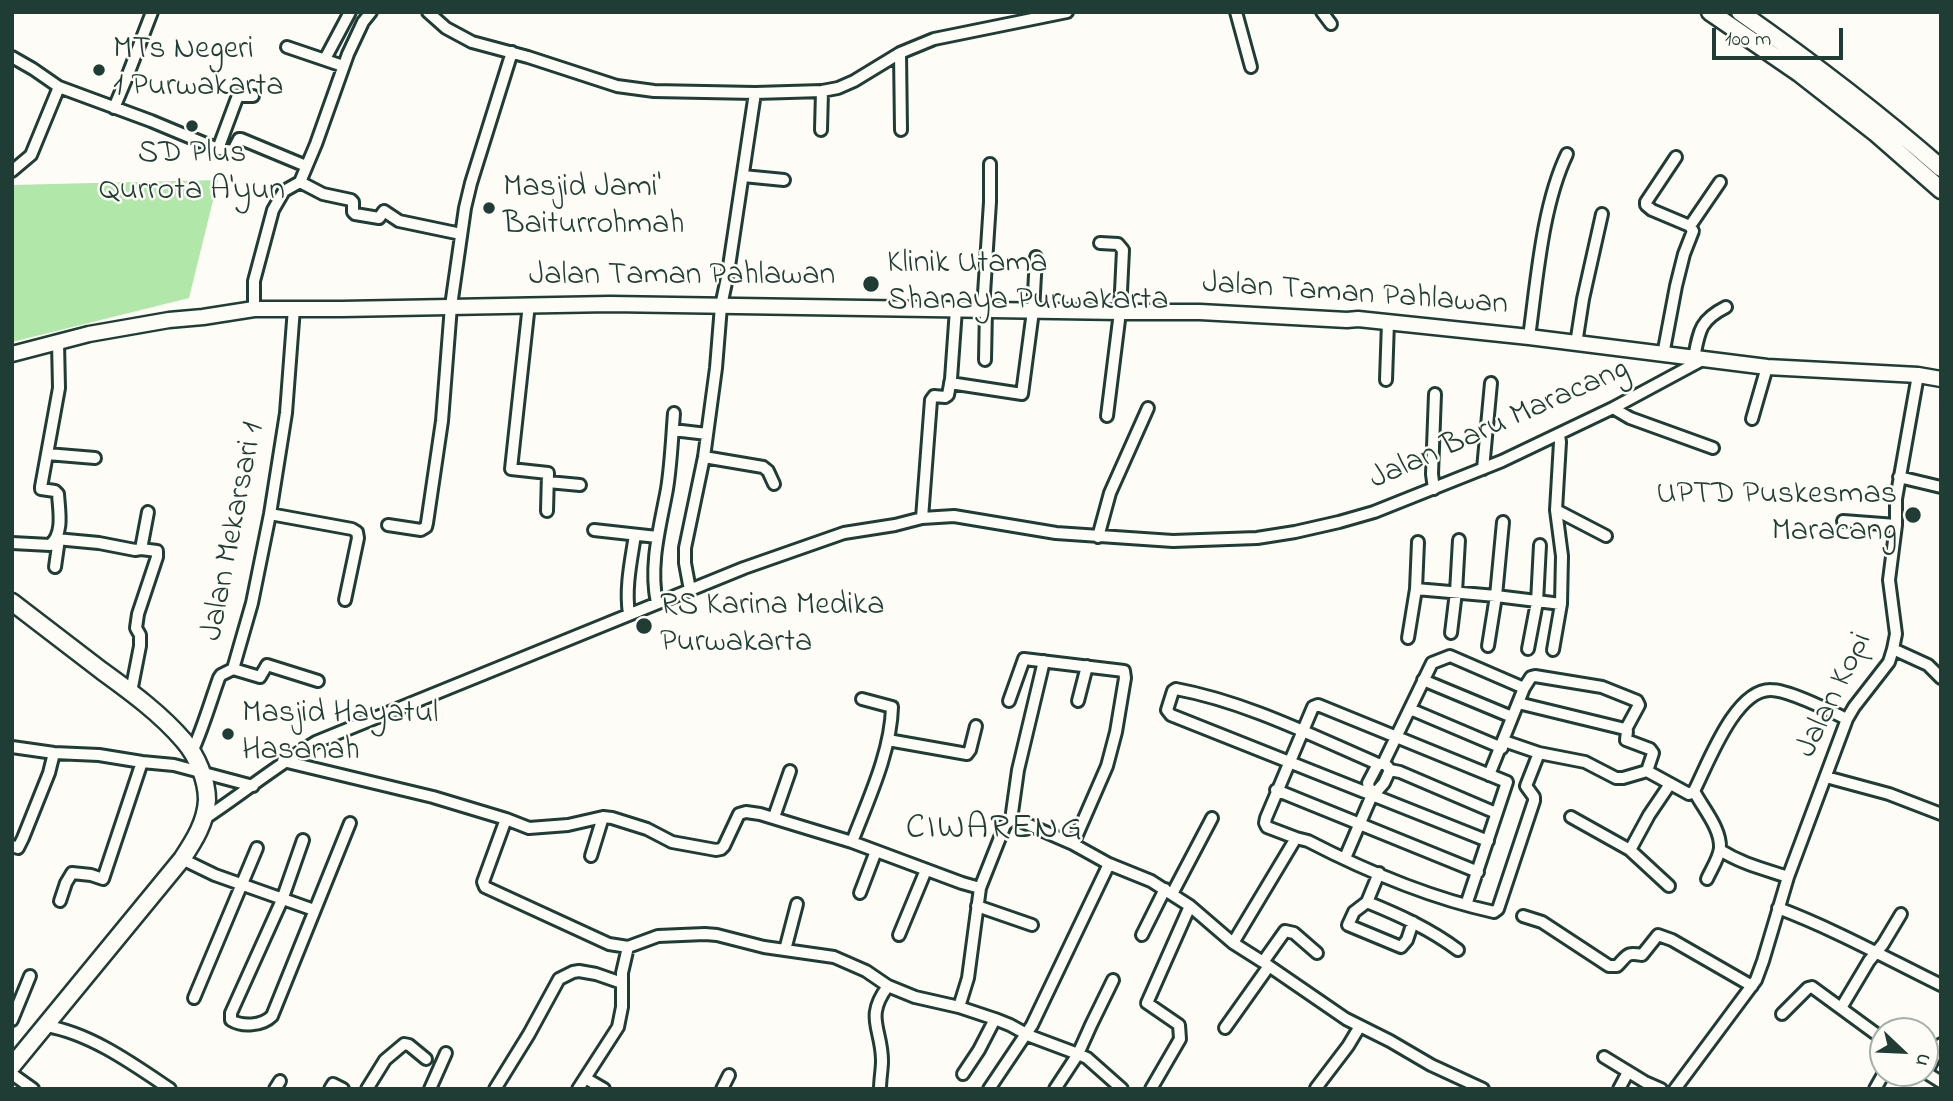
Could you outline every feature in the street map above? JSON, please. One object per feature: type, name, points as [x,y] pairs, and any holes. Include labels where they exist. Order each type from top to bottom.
[{"type":"highway","points":[[1710,12],[1829,96],[1941,190]]},
{"type":"highway","points":[[1740,12],[1809,60],[1941,168]]},
{"type":"highway","points":[[12,602],[131,692],[184,740],[202,773],[207,800],[204,819],[182,859],[13,1066]]},
{"type":"main road","name":"Jalan Taman Pahlawan","points":[[12,354],[89,334],[254,309],[610,303],[1200,312],[1388,322],[1767,367],[1917,375],[1941,379]]},
{"type":"street","points":[[114,108],[152,12]]},
{"type":"street","points":[[325,59],[350,12]]},
{"type":"street","points":[[254,309],[254,281],[273,210],[284,191],[300,182],[355,37],[371,12]]},
{"type":"street","points":[[428,12],[446,27],[472,42],[617,86],[640,90],[755,93],[838,88],[919,44],[944,36],[1067,12]]},
{"type":"street","points":[[1236,12],[1251,67]]},
{"type":"street","points":[[1322,12],[1331,24]]},
{"type":"street","points":[[287,47],[343,66]]},
{"type":"street","points":[[388,525],[421,530],[426,527],[442,421],[451,306],[461,234],[471,183],[512,52]]},
{"type":"street","points":[[900,53],[901,130]]},
{"type":"street","points":[[12,57],[59,87],[218,149],[233,152],[241,139],[306,166]]},
{"type":"street","points":[[12,171],[31,155],[59,87]]},
{"type":"street","points":[[821,130],[822,91]]},
{"type":"street","points":[[690,590],[685,548],[704,457],[715,379],[721,306],[726,290],[755,93]]},
{"type":"street","points":[[218,149],[237,98],[253,96]]},
{"type":"street","points":[[1529,337],[1548,214],[1556,180],[1567,154]]},
{"type":"street","points":[[1676,157],[1646,202],[1646,205],[1657,212],[1690,226],[1693,231],[1676,286],[1669,355],[1676,374]]},
{"type":"street","points":[[985,360],[990,164]]},
{"type":"street","points":[[743,176],[784,180]]},
{"type":"street","points":[[300,182],[323,194],[351,200],[355,214],[379,219],[384,211],[400,221],[461,234]]},
{"type":"street","points":[[1690,226],[1720,182]]},
{"type":"street","points":[[1576,344],[1602,214]]},
{"type":"street","points":[[1100,243],[1118,244],[1123,250],[1107,416]]},
{"type":"street","points":[[950,383],[1022,394],[1033,311],[1036,257]]},
{"type":"street","points":[[529,304],[510,469],[548,473],[547,510]]},
{"type":"street","points":[[1699,359],[1699,333],[1705,321],[1726,307]]},
{"type":"street","name":"Jalan Mekarsari 1","points":[[192,752],[219,678],[233,669],[253,603],[286,413],[294,308]]},
{"type":"street","points":[[922,518],[931,400],[934,396],[947,397],[956,309]]},
{"type":"street","points":[[1386,380],[1388,322]]},
{"type":"street","points":[[55,567],[59,528],[58,494],[41,487],[60,388],[58,342]]},
{"type":"street","name":"Jalan Baru Maracang","points":[[204,819],[253,786],[283,761],[340,731],[756,563],[822,539],[922,518],[954,516],[1056,533],[1098,537],[1174,541],[1269,537],[1374,512],[1483,469],[1613,408],[1699,359]]},
{"type":"street","points":[[1752,419],[1767,367]]},
{"type":"street","name":"Jalan Kopi","points":[[1678,1085],[1752,986],[1763,961],[1788,877],[1847,719],[1889,662],[1894,649],[1896,634],[1889,580],[1899,477],[1917,375]]},
{"type":"street","points":[[1483,469],[1492,383]]},
{"type":"street","points":[[1434,489],[1432,474],[1435,394]]},
{"type":"street","points":[[1098,537],[1110,493],[1148,408]]},
{"type":"street","points":[[1613,408],[1630,418],[1713,448]]},
{"type":"street","points":[[657,603],[654,583],[657,537],[666,492],[674,413]]},
{"type":"street","points":[[673,430],[707,434]]},
{"type":"street","points":[[1553,650],[1560,604],[1562,556],[1556,510],[1559,433]]},
{"type":"street","points":[[47,454],[95,458]]},
{"type":"street","points":[[704,457],[763,467],[774,484]]},
{"type":"street","points":[[1899,477],[1941,487]]},
{"type":"street","points":[[548,482],[580,485]]},
{"type":"street","points":[[1556,510],[1606,536]]},
{"type":"street","points":[[141,549],[148,512]]},
{"type":"street","points":[[270,514],[357,532],[345,600]]},
{"type":"street","points":[[1843,521],[1896,525]]},
{"type":"street","points":[[1488,646],[1503,522]]},
{"type":"street","points":[[594,530],[657,537]]},
{"type":"street","points":[[629,614],[627,603],[635,535]]},
{"type":"street","points":[[12,543],[50,545],[58,539],[157,551],[152,576],[138,614],[136,628],[140,635],[140,646],[131,692]]},
{"type":"street","points":[[1451,633],[1459,540]]},
{"type":"street","points":[[1408,638],[1416,589],[1418,542]]},
{"type":"street","points":[[1528,649],[1536,601],[1540,545]]},
{"type":"street","points":[[1416,589],[1560,604]]},
{"type":"street","points":[[1894,649],[1928,665],[1941,678]]},
{"type":"street","points":[[1345,858],[1372,793],[1381,787],[1383,766],[1432,663],[1450,656],[1524,688]]},
{"type":"street","points":[[1009,701],[1023,661],[1124,670],[1116,732],[1107,765],[1073,844]]},
{"type":"street","points":[[959,1007],[968,978],[980,888],[1005,825],[1011,820],[1018,770],[1044,662]]},
{"type":"street","points":[[233,669],[260,677],[267,665],[318,681]]},
{"type":"street","points":[[1078,701],[1087,666]]},
{"type":"street","points":[[1489,775],[1524,688],[1529,679],[1535,676],[1609,689],[1639,703],[1626,729],[1626,740],[1650,749],[1653,753],[1647,771]]},
{"type":"street","points":[[1423,680],[1512,717]]},
{"type":"street","points":[[1488,841],[1169,713],[1167,710],[1173,691],[1176,689],[1211,697],[1302,731],[1496,813]]},
{"type":"street","points":[[1410,709],[1503,744],[1585,762],[1616,778],[1647,771],[1689,794],[1694,791],[1733,715],[1754,695],[1769,690],[1789,694],[1847,719]]},
{"type":"street","points":[[852,842],[891,726],[891,707],[862,699]]},
{"type":"street","points":[[1518,703],[1626,729]]},
{"type":"street","points":[[1466,905],[1508,783],[1318,705],[1313,707],[1276,790],[1265,823],[1267,827],[1308,841],[1379,873],[1466,905],[1494,912],[1498,909],[1534,801],[1526,785],[1539,753]]},
{"type":"street","points":[[888,740],[967,754],[976,726]]},
{"type":"street","points":[[12,747],[174,765],[253,786]]},
{"type":"street","points":[[12,846],[18,848],[23,838],[54,753]]},
{"type":"street","points":[[283,761],[433,797],[529,828],[568,825],[603,817],[626,821],[672,842],[716,850],[724,846],[739,814],[746,812],[774,817],[980,888]]},
{"type":"street","points":[[60,901],[72,873],[103,879],[142,762]]},
{"type":"street","points":[[774,817],[790,771]]},
{"type":"street","points":[[1826,777],[1888,794],[1941,814]]},
{"type":"street","points":[[1630,850],[1670,784]]},
{"type":"street","points":[[1276,790],[1478,872]]},
{"type":"street","points":[[1694,791],[1719,839],[1720,850],[1707,879]]},
{"type":"street","points":[[592,856],[603,817]]},
{"type":"street","points":[[1571,817],[1630,850],[1669,886]]},
{"type":"street","points":[[1142,935],[1212,818]]},
{"type":"street","points":[[506,819],[483,882],[485,887],[609,944],[628,947],[658,936],[705,934],[834,957],[915,997],[995,1019],[1087,1058],[1118,1087]]},
{"type":"street","points":[[1011,820],[1020,821],[1073,844],[1169,892],[1190,906],[1233,943],[1346,1019],[1431,1065],[1483,1089]]},
{"type":"street","points":[[303,840],[282,900],[231,1013],[231,1020],[240,1025],[266,1022],[272,1016],[350,823]]},
{"type":"street","points":[[1233,943],[1296,838]]},
{"type":"street","points":[[194,998],[257,848]]},
{"type":"street","points":[[1720,850],[1735,860],[1788,877]]},
{"type":"street","points":[[860,893],[877,851]]},
{"type":"street","points":[[182,859],[215,875],[314,910]]},
{"type":"street","points":[[989,1089],[1027,1034],[1043,1004],[1109,864]]},
{"type":"street","points":[[899,935],[926,870]]},
{"type":"street","points":[[1379,873],[1367,902],[1354,912],[1349,926],[1401,947],[1407,940],[1413,922]]},
{"type":"street","points":[[1367,902],[1413,922],[1443,938],[1458,950]]},
{"type":"street","points":[[785,950],[797,904]]},
{"type":"street","points":[[977,905],[1032,925]]},
{"type":"street","points":[[1151,1089],[1181,1039],[1181,1033],[1179,1025],[1147,1003],[1190,906]]},
{"type":"street","points":[[1778,908],[1815,922],[1941,985]]},
{"type":"street","points":[[1841,1008],[1901,914]]},
{"type":"street","points":[[1524,916],[1542,922],[1609,967],[1617,966],[1630,953],[1642,955],[1658,935],[1672,940],[1752,986]]},
{"type":"street","points":[[1225,1028],[1285,931],[1294,933],[1317,953]]},
{"type":"street","points":[[578,1089],[618,1027],[622,1007],[622,973],[628,947]]},
{"type":"street","points":[[495,1089],[529,1034],[557,981],[567,974],[579,971],[622,983]]},
{"type":"street","points":[[12,1020],[30,976]]},
{"type":"street","points":[[1055,1089],[1079,1055],[1113,980]]},
{"type":"street","points":[[880,1089],[882,1063],[875,1018],[878,1000],[888,986]]},
{"type":"street","points":[[1782,1014],[1810,987],[1869,1029]]},
{"type":"street","points":[[963,1074],[995,1019]]},
{"type":"street","points":[[46,1026],[84,1037],[170,1089]]},
{"type":"street","points":[[1316,1088],[1360,1026]]},
{"type":"street","points":[[367,1089],[385,1059],[404,1044],[410,1045],[426,1059]]},
{"type":"street","points":[[430,1089],[446,1053]]},
{"type":"street","points":[[1604,1057],[1661,1089]]},
{"type":"street","points":[[13,1066],[33,1089]]},
{"type":"street","points":[[1619,1089],[1628,1072]]},
{"type":"street","points":[[722,1089],[729,1075]]},
{"type":"street","points":[[585,1078],[604,1089]]},
{"type":"street","points":[[330,1089],[333,1084],[343,1089]]},
{"type":"street","points":[[1678,1085],[1692,1089]]},
{"type":"green space","points":[[218,180],[189,298],[12,342],[12,185]]},
{"type":"place","name":"MTs Negeri 1 Purwakarta","points":[[99,70]]},
{"type":"place","name":"SD Plus Qurrota A'yun","points":[[192,126]]},
{"type":"place","name":"Masjid Jami' Baiturrohmah","points":[[489,208]]},
{"type":"place","name":"Klinik Utama Shanaya Purwakarta","points":[[871,284]]},
{"type":"place","name":"UPTD Puskesmas Maracang","points":[[1913,515]]},
{"type":"place","name":"RS Karina Medika Purwakarta","points":[[644,626]]},
{"type":"place","name":"Masjid Hayatul Hasanah","points":[[228,734]]},
{"type":"district","name":"CIWARENG","points":[[995,831]]}]
